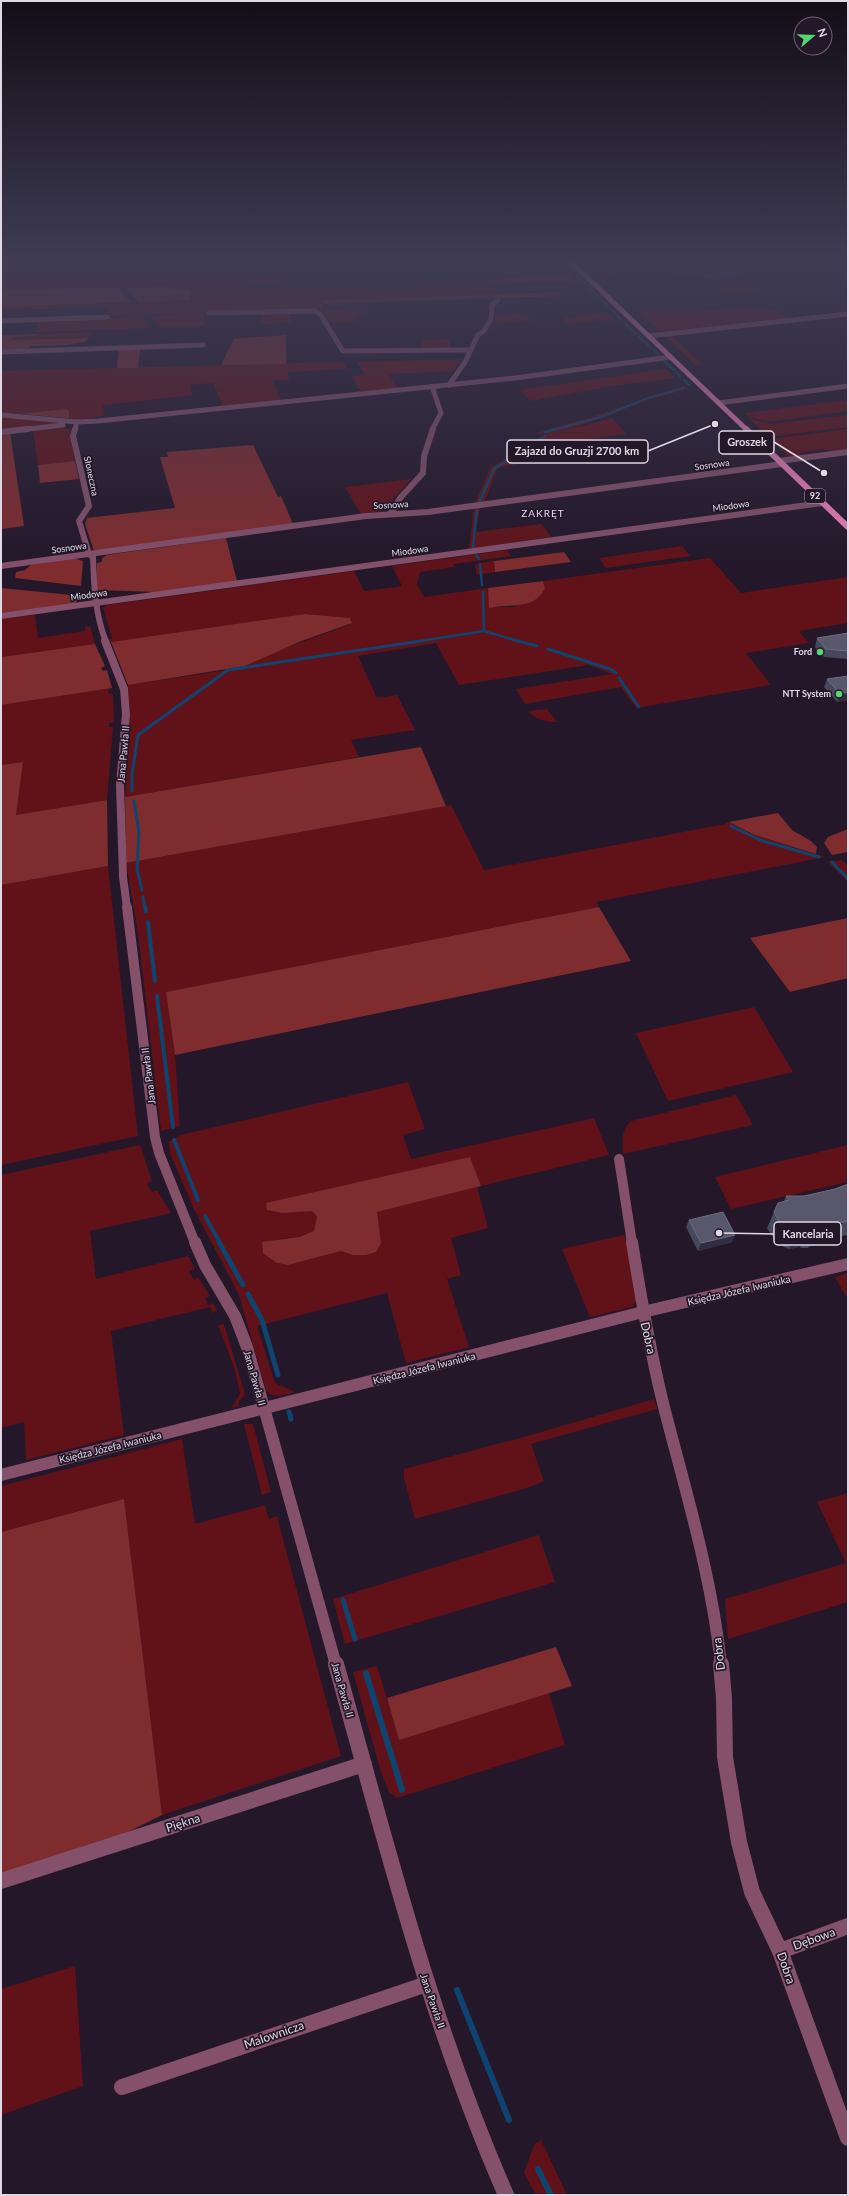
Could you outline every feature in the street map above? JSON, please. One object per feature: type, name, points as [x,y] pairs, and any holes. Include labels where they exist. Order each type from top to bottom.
[{"type":"main road","name":"92","points":[[677,363],[848,527]]},
{"type":"street","points":[[449,384],[463,363]]},
{"type":"street","points":[[1,432],[432,386],[617,363]]},
{"type":"street","points":[[390,514],[401,497],[423,473],[426,450],[435,422],[441,413],[432,386]]},
{"type":"street","points":[[719,403],[848,386]]},
{"type":"street","points":[[1,415],[76,423]]},
{"type":"street","name":"Słoneczna","points":[[76,423],[73,436],[88,506],[79,521],[89,554]]},
{"type":"street","name":"Sosnowa","points":[[1,566],[390,514],[435,511],[848,452]]},
{"type":"street","name":"Miodowa","points":[[1,616],[822,503]]},
{"type":"street","name":"Jana Pawła II","points":[[89,554],[93,557],[94,561],[95,603],[100,627],[124,689],[126,714],[120,785],[123,877],[155,1137],[159,1153],[183,1209],[192,1236],[206,1265],[235,1316],[247,1347],[313,1588],[426,1984],[485,2149],[506,2195]]},
{"type":"street","name":"Dobra","points":[[619,1159],[642,1312],[665,1410],[696,1524],[709,1583],[718,1639],[724,1698],[725,1758],[739,1842],[752,1892],[780,1951],[848,2138]]},
{"type":"street","name":"Księdza Józefa Iwaniuka","points":[[1,1475],[642,1312],[848,1264]]},
{"type":"street","name":"Piękna","points":[[1,1881],[364,1764]]},
{"type":"street","name":"Dębowa","points":[[780,1951],[848,1926]]},
{"type":"street","name":"Malownicza","points":[[122,2087],[426,1984]]},
{"type":"shaded area","points":[[117,363],[138,363],[138,368],[117,368]]},
{"type":"shaded area","points":[[222,363],[286,363],[286,364],[221,365]]},
{"type":"shaded area","points":[[288,363],[345,363],[347,369],[288,372],[289,380],[272,380],[281,400],[220,406],[222,404],[213,383],[190,385],[192,395],[103,405],[104,416],[82,419],[69,418],[69,411],[66,409],[12,415],[1,414],[1,371]]},
{"type":"shaded area","points":[[358,363],[458,363],[454,371],[389,374],[397,388],[361,392],[352,376],[365,375]]},
{"type":"shaded area","points":[[693,363],[702,363],[704,365],[696,366]]},
{"type":"shaded area","points":[[666,369],[675,378],[611,386],[531,401],[520,390]]},
{"type":"shaded area","points":[[684,386],[686,389],[641,402],[572,428],[545,434],[536,433],[591,417]]},
{"type":"shaded area","points":[[848,400],[848,411],[767,422],[748,416],[745,413]]},
{"type":"shaded area","points":[[66,409],[69,411],[69,418],[19,414]]},
{"type":"shaded area","points":[[848,415],[848,427],[769,437],[748,418],[771,424]]},
{"type":"shaded area","points":[[1,417],[66,423],[1,430]]},
{"type":"shaded area","points":[[613,418],[626,434],[575,441],[584,455],[498,467],[484,503],[475,504],[490,468],[541,436]]},
{"type":"shaded area","points":[[59,427],[69,429],[75,461],[38,465],[33,430]]},
{"type":"shaded area","points":[[848,429],[848,450],[838,452],[822,449],[800,453],[799,455],[789,457],[771,439]]},
{"type":"shaded area","points":[[10,432],[24,526],[2,529],[1,433]]},
{"type":"shaded area","points":[[253,445],[278,497],[281,496],[293,524],[94,551],[85,524],[87,518],[175,508],[160,457],[168,457],[167,452]]},
{"type":"shaded area","points":[[75,461],[79,479],[40,483],[38,465]]},
{"type":"shaded area","points":[[411,479],[383,511],[361,514],[345,487]]},
{"type":"shaded area","points":[[481,506],[475,532],[542,524],[551,537],[469,549],[474,507]]},
{"type":"shaded area","points":[[226,538],[237,581],[156,592],[97,590],[97,563],[102,562],[102,558],[107,555]]},
{"type":"shaded area","points":[[682,546],[690,556],[606,568],[599,558]]},
{"type":"shaded area","points":[[507,550],[511,556],[453,564],[454,567],[420,572],[417,584],[424,597],[488,588],[490,607],[514,607],[545,588],[543,581],[710,558],[741,593],[848,577],[848,623],[799,631],[809,643],[746,653],[771,685],[636,708],[621,687],[525,704],[516,689],[612,674],[589,665],[459,685],[436,643],[358,656],[377,698],[397,695],[415,730],[351,740],[359,757],[125,797],[130,714],[128,685],[221,671],[349,625],[352,620],[350,618],[305,614],[111,642],[109,640],[112,638],[103,608],[107,605],[354,571],[364,591],[397,587],[402,586],[392,566]]},
{"type":"shaded area","points":[[564,552],[571,562],[495,572],[494,561]]},
{"type":"shaded area","points":[[74,558],[83,561],[81,586],[15,578],[16,572],[25,570],[31,565]]},
{"type":"shaded area","points":[[494,561],[495,572],[477,575],[475,564]]},
{"type":"shaded area","points":[[543,581],[545,588],[535,600],[521,605],[489,608],[488,588]]},
{"type":"shaded area","points":[[1,588],[82,596],[74,604],[1,613]]},
{"type":"shaded area","points":[[305,614],[350,618],[352,623],[299,642],[245,666],[128,685],[111,642]]},
{"type":"shaded area","points":[[35,615],[38,638],[85,631],[85,627],[90,626],[95,644],[1,657],[1,619]]},
{"type":"shaded area","points":[[95,644],[105,666],[101,668],[103,671],[107,670],[112,688],[1,705],[1,657]]},
{"type":"shaded area","points":[[112,688],[108,690],[109,694],[113,694],[114,722],[109,723],[109,727],[113,727],[107,800],[16,815],[23,762],[1,765],[1,705]]},
{"type":"shaded area","points":[[547,709],[557,722],[541,720],[528,711]]},
{"type":"shaded area","points":[[421,747],[446,806],[126,863],[125,797]]},
{"type":"shaded area","points":[[23,762],[16,815],[107,800],[108,866],[1,885],[1,765]]},
{"type":"shaded area","points":[[451,805],[484,870],[729,822],[755,835],[825,857],[596,902],[599,907],[166,992],[175,1055],[180,1126],[161,1131],[138,933],[126,863]]},
{"type":"shaded area","points":[[778,813],[792,830],[811,841],[817,847],[816,854],[755,835],[729,822]]},
{"type":"shaded area","points":[[848,829],[848,852],[832,855],[824,843],[828,837]]},
{"type":"shaded area","points":[[842,860],[848,866],[848,882],[828,862]]},
{"type":"shaded area","points":[[108,866],[138,1136],[1,1165],[1,885]]},
{"type":"shaded area","points":[[599,907],[631,961],[175,1055],[166,992]]},
{"type":"shaded area","points":[[848,918],[848,978],[790,992],[750,938]]},
{"type":"shaded area","points":[[754,1007],[793,1072],[668,1101],[636,1033]]},
{"type":"shaded area","points":[[408,1082],[425,1129],[403,1135],[411,1159],[594,1118],[609,1155],[481,1186],[470,1157],[299,1211],[312,1211],[317,1216],[314,1231],[299,1237],[278,1239],[277,1263],[288,1265],[341,1251],[353,1255],[377,1216],[377,1212],[477,1187],[488,1228],[451,1238],[461,1275],[447,1279],[469,1347],[406,1363],[387,1293],[257,1326],[275,1383],[295,1392],[279,1396],[272,1395],[266,1390],[239,1295],[194,1209],[170,1153],[169,1142],[181,1135]]},
{"type":"shaded area","points":[[736,1095],[753,1125],[623,1154],[622,1140],[625,1129],[631,1121]]},
{"type":"shaded area","points":[[140,1145],[152,1181],[147,1184],[152,1192],[157,1190],[171,1213],[90,1231],[96,1279],[188,1256],[195,1269],[189,1272],[194,1280],[198,1277],[210,1296],[205,1298],[208,1305],[213,1303],[217,1311],[212,1313],[210,1307],[111,1331],[124,1435],[26,1460],[24,1422],[1,1428],[1,1175]]},
{"type":"shaded area","points":[[848,1145],[848,1182],[731,1209],[715,1177]]},
{"type":"shaded area","points":[[470,1157],[481,1186],[377,1212],[381,1243],[376,1252],[366,1255],[353,1255],[341,1251],[288,1265],[277,1263],[263,1253],[262,1242],[299,1237],[314,1231],[317,1216],[312,1211],[282,1213],[267,1210],[266,1203]]},
{"type":"shaded area","points":[[625,1235],[637,1299],[632,1307],[590,1317],[562,1249]]},
{"type":"shaded area","points":[[848,1273],[848,1300],[835,1277]]},
{"type":"shaded area","points":[[224,1324],[245,1394],[239,1402],[239,1406],[231,1408],[240,1394],[235,1370],[218,1325]]},
{"type":"shaded area","points":[[654,1399],[657,1409],[531,1444],[544,1481],[527,1488],[415,1519],[404,1478],[404,1469],[531,1435]]},
{"type":"shaded area","points":[[244,1424],[253,1424],[271,1492],[262,1495]]},
{"type":"shaded area","points":[[182,1439],[195,1524],[265,1505],[269,1519],[277,1516],[341,1756],[162,1815],[124,1499],[1,1532],[1,1486]]},
{"type":"shaded area","points":[[848,1493],[848,1602],[728,1639],[725,1599],[846,1563],[817,1502]]},
{"type":"shaded area","points":[[124,1499],[162,1815],[122,1835],[1,1874],[1,1532]]},
{"type":"shaded area","points":[[539,1535],[555,1582],[345,1644],[333,1599]]},
{"type":"shaded area","points":[[556,1647],[572,1686],[399,1740],[387,1698]]},
{"type":"shaded area","points":[[377,1666],[399,1739],[549,1693],[565,1745],[397,1798],[389,1792],[381,1772],[353,1672]]},
{"type":"shaded area","points":[[75,1966],[83,2086],[1,2115],[1,1989]]},
{"type":"shaded area","points":[[541,2140],[567,2195],[536,2195],[524,2173],[534,2145]]},
{"type":"building","points":[[848,633],[848,651],[826,649],[817,638]]},
{"type":"building","points":[[848,676],[848,692],[840,694],[827,679]]},
{"type":"building","points":[[848,1184],[848,1221],[823,1228],[815,1233],[808,1233],[807,1231],[796,1234],[783,1229],[774,1212],[778,1203],[789,1200],[786,1196],[804,1196],[835,1189]]},
{"type":"building","points":[[723,1212],[735,1235],[701,1243],[689,1220]]},
{"type":"waterway","points":[[667,363],[680,376]]},
{"type":"waterway","points":[[684,380],[689,385]]},
{"type":"waterway","points":[[553,430],[601,417],[648,398],[683,388]]},
{"type":"waterway","points":[[545,432],[556,429]]},
{"type":"waterway","points":[[479,503],[494,469],[545,436]]},
{"type":"waterway","points":[[473,548],[477,508]]},
{"type":"waterway","points":[[476,555],[479,559]]},
{"type":"waterway","points":[[480,564],[482,585]]},
{"type":"waterway","points":[[483,592],[484,631]]},
{"type":"waterway","points":[[414,642],[484,631]]},
{"type":"waterway","points":[[484,631],[521,642]]},
{"type":"waterway","points":[[132,791],[132,774],[138,735],[228,670],[421,641]]},
{"type":"waterway","points":[[518,641],[537,646]]},
{"type":"waterway","points":[[548,649],[610,669],[616,673]]},
{"type":"waterway","points":[[619,678],[639,707]]},
{"type":"waterway","points":[[134,801],[139,832],[137,869],[142,890]]},
{"type":"waterway","points":[[731,826],[760,840],[819,857]]},
{"type":"waterway","points":[[832,862],[848,879]]},
{"type":"waterway","points":[[143,897],[145,908]]},
{"type":"waterway","points":[[145,907],[146,911]]},
{"type":"waterway","points":[[148,922],[155,981]]},
{"type":"waterway","points":[[157,996],[173,1127]]},
{"type":"waterway","points":[[174,1140],[198,1200]]},
{"type":"waterway","points":[[205,1216],[220,1243]]},
{"type":"waterway","points":[[219,1242],[243,1285]]},
{"type":"waterway","points":[[248,1294],[262,1320],[278,1375]]},
{"type":"waterway","points":[[289,1412],[291,1419]]},
{"type":"waterway","points":[[343,1600],[355,1639]]},
{"type":"waterway","points":[[366,1673],[402,1790]]},
{"type":"waterway","points":[[457,1990],[509,2120]]},
{"type":"waterway","points":[[538,2169],[551,2195]]},
{"type":"place","name":"Zajazd do Gruzji 2700 km","points":[[715,424]]},
{"type":"place","name":"Groszek","points":[[824,473]]},
{"type":"place","name":"Ford","points":[[820,652]]},
{"type":"place","name":"NTT System","points":[[839,694]]},
{"type":"place","name":"Kancelaria","points":[[719,1233]]},
{"type":"district","name":"ZAKRĘT","points":[[543,513]]}]
